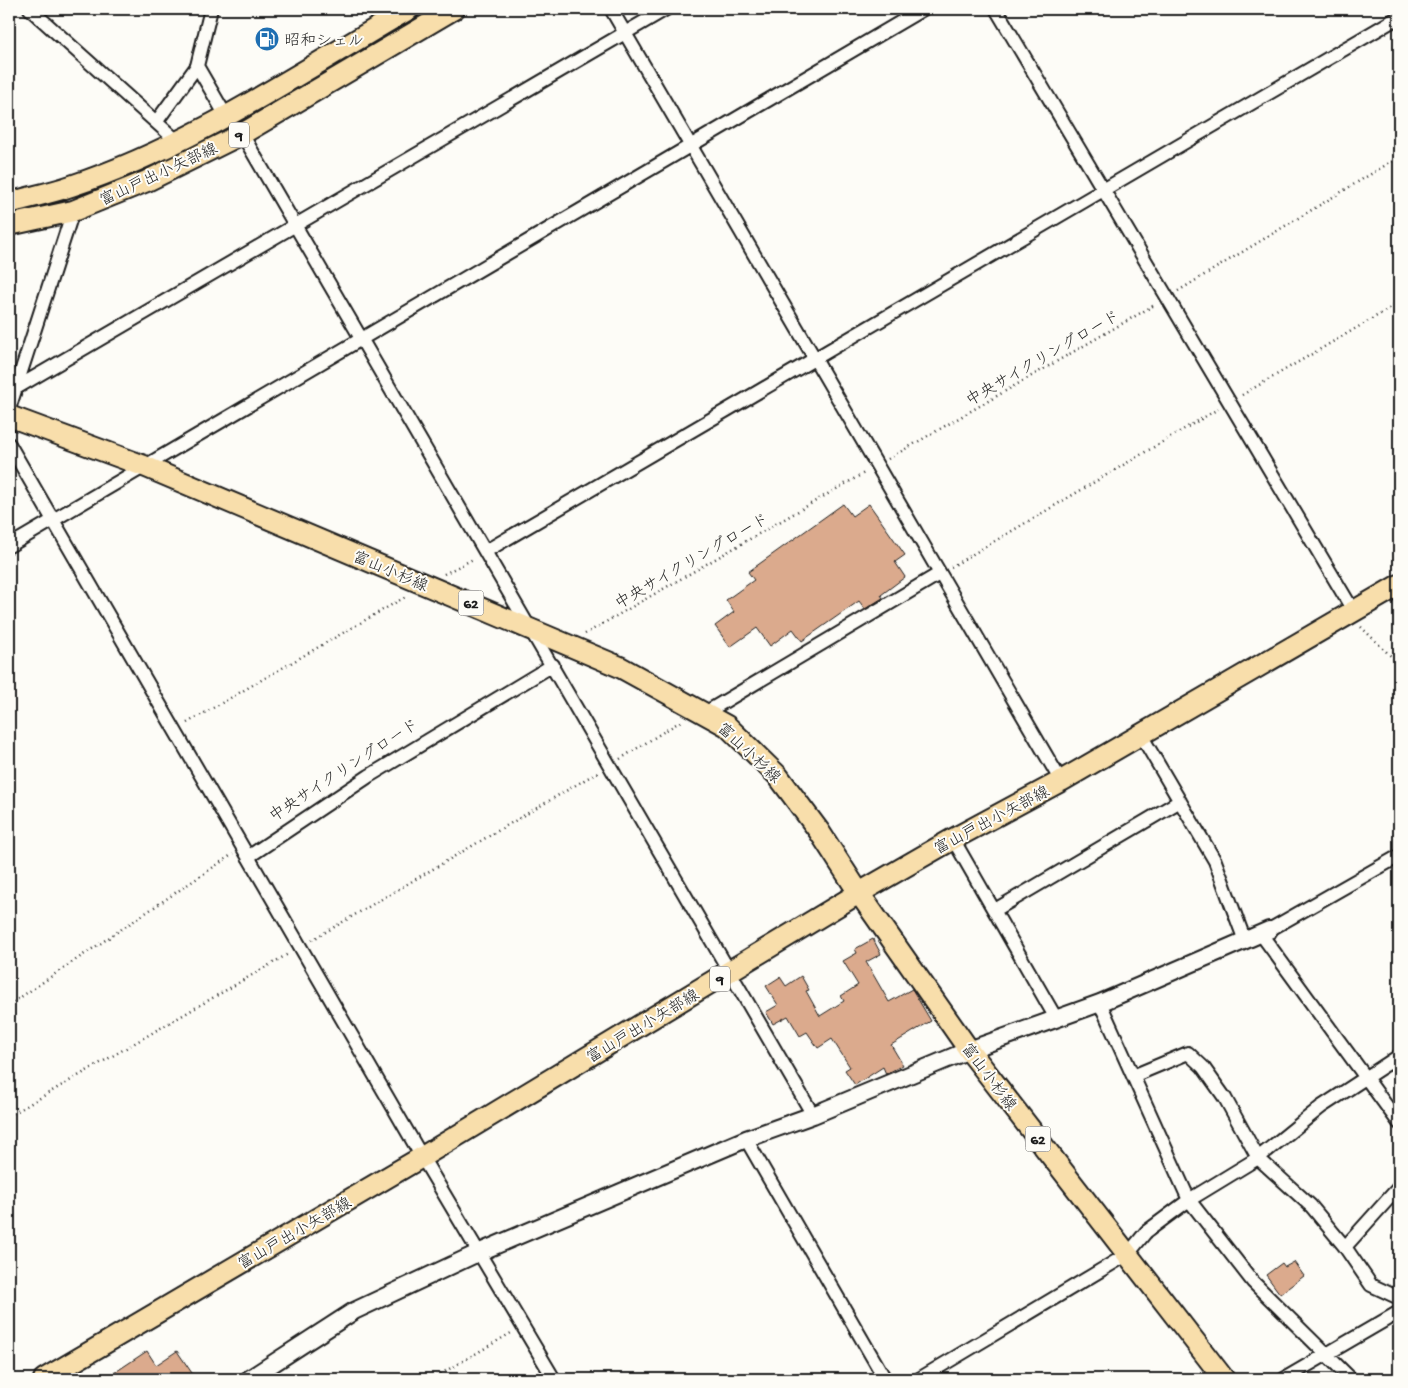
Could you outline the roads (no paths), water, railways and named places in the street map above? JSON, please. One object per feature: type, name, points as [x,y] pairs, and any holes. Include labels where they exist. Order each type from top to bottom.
[{"type":"main road","name":"富山戸出小矢部線","points":[[9,202],[70,186],[177,141],[226,116],[409,9]]},
{"type":"main road","name":"富山戸出小矢部線","points":[[9,225],[73,211],[147,181],[242,134],[454,9]]},
{"type":"main road","name":"富山小杉線","points":[[9,416],[144,466],[532,629],[620,667],[727,726],[778,776],[819,831],[859,893],[969,1050],[1224,1379]]},
{"type":"main road","name":"富山戸出小矢部線","points":[[44,1379],[422,1157],[859,893],[953,839],[1060,782],[1399,585]]},
{"type":"street","points":[[30,9],[157,121],[177,141]]},
{"type":"street","points":[[157,121],[198,66],[211,9]]},
{"type":"street","points":[[611,9],[1060,782]]},
{"type":"street","points":[[16,388],[666,9]]},
{"type":"street","points":[[9,546],[923,9]]},
{"type":"street","points":[[996,9],[1230,402],[1351,613]]},
{"type":"street","points":[[486,552],[1103,188],[1399,17]]},
{"type":"street","points":[[198,66],[226,116]]},
{"type":"street","points":[[242,134],[553,665],[813,1115]]},
{"type":"street","points":[[9,409],[73,211]]},
{"type":"street","points":[[9,444],[422,1157],[554,1379]]},
{"type":"street","points":[[702,711],[939,574]]},
{"type":"street","points":[[245,852],[553,665]]},
{"type":"street","points":[[1141,735],[1215,861],[1245,940]]},
{"type":"street","points":[[995,910],[1180,801]]},
{"type":"street","points":[[953,839],[1057,1020]]},
{"type":"street","points":[[249,1379],[354,1311],[480,1252],[746,1139],[813,1115],[969,1050],[1100,1003],[1265,932],[1399,856]]},
{"type":"street","points":[[1265,932],[1399,1123]]},
{"type":"street","points":[[1100,1003],[1189,1200],[1253,1282],[1351,1379]]},
{"type":"street","points":[[1133,1076],[1188,1053],[1203,1067],[1225,1098],[1258,1158],[1311,1206],[1345,1247],[1371,1285],[1399,1298]]},
{"type":"street","points":[[919,1379],[1128,1254],[1146,1232],[1189,1200],[1258,1158],[1322,1107],[1399,1056]]},
{"type":"street","points":[[746,1139],[885,1379]]},
{"type":"street","points":[[1345,1247],[1399,1187]]},
{"type":"street","points":[[1284,1379],[1399,1312]]},
{"type":"place","name":"昭和シェル","points":[[267,39]]}]
